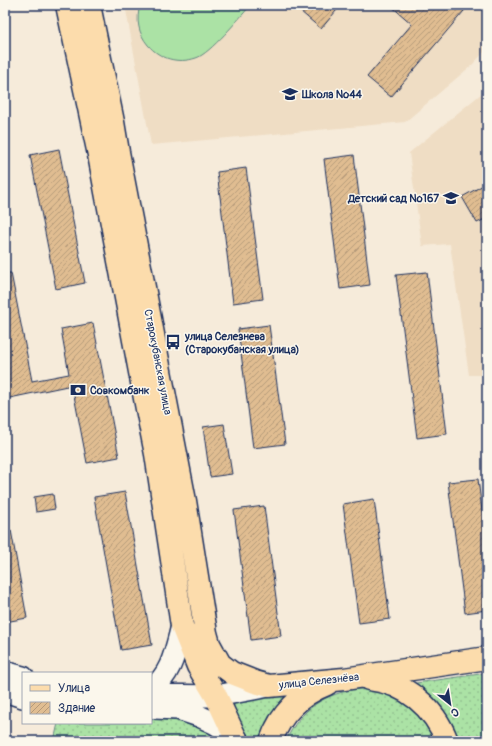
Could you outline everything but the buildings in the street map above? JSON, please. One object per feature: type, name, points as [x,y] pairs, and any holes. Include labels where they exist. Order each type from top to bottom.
[{"type":"main road","name":"Старокубанская улица","points":[[67,5],[99,156],[156,454],[182,626],[198,666],[216,696],[237,740]]},
{"type":"main road","name":"Старокубанская улица","points":[[89,5],[185,501],[206,633],[209,644],[220,664],[232,673],[269,686]]},
{"type":"main road","name":"Старокубанская улица","points":[[152,688],[168,670],[182,626]]},
{"type":"main road","name":"улица Селезнёва","points":[[152,695],[216,696],[269,686],[344,679],[487,658]]},
{"type":"main road","points":[[5,672],[22,677]]},
{"type":"main road","points":[[270,741],[279,722],[297,701],[312,691],[329,683],[344,679],[356,678],[391,684],[408,692],[432,713],[447,741]]},
{"type":"main road","points":[[5,691],[22,697]]},
{"type":"main road","points":[[152,708],[178,709],[199,716],[216,724],[237,740]]},
{"type":"shaded area","name":"Школа №44","points":[[125,5],[487,5],[487,49],[472,65],[405,122],[151,145]]},
{"type":"shaded area","name":"Детский сад №167","points":[[487,89],[487,375],[469,375],[450,244],[422,246],[409,153]]},
{"type":"green space","points":[[140,5],[251,5],[209,50],[196,58],[189,60],[176,60],[158,54],[148,45],[142,36],[138,21]]},
{"type":"green space","points":[[487,673],[487,741],[454,741],[409,684]]},
{"type":"green space","points":[[359,689],[389,694],[403,701],[421,717],[436,741],[286,741],[299,720],[315,704],[335,694]]},
{"type":"green space","points":[[296,693],[267,741],[248,741],[230,699]]},
{"type":"green space","points":[[152,719],[181,721],[206,731],[217,741],[54,741],[58,724],[152,724]]},
{"type":"place","name":"Школа №44","points":[[290,94]]},
{"type":"place","name":"Детский сад №167","points":[[451,198]]},
{"type":"place","name":"улица Селезнева (Старокубанская улица)","points":[[173,342]]},
{"type":"place","name":"Совкомбанк","points":[[78,390]]}]
